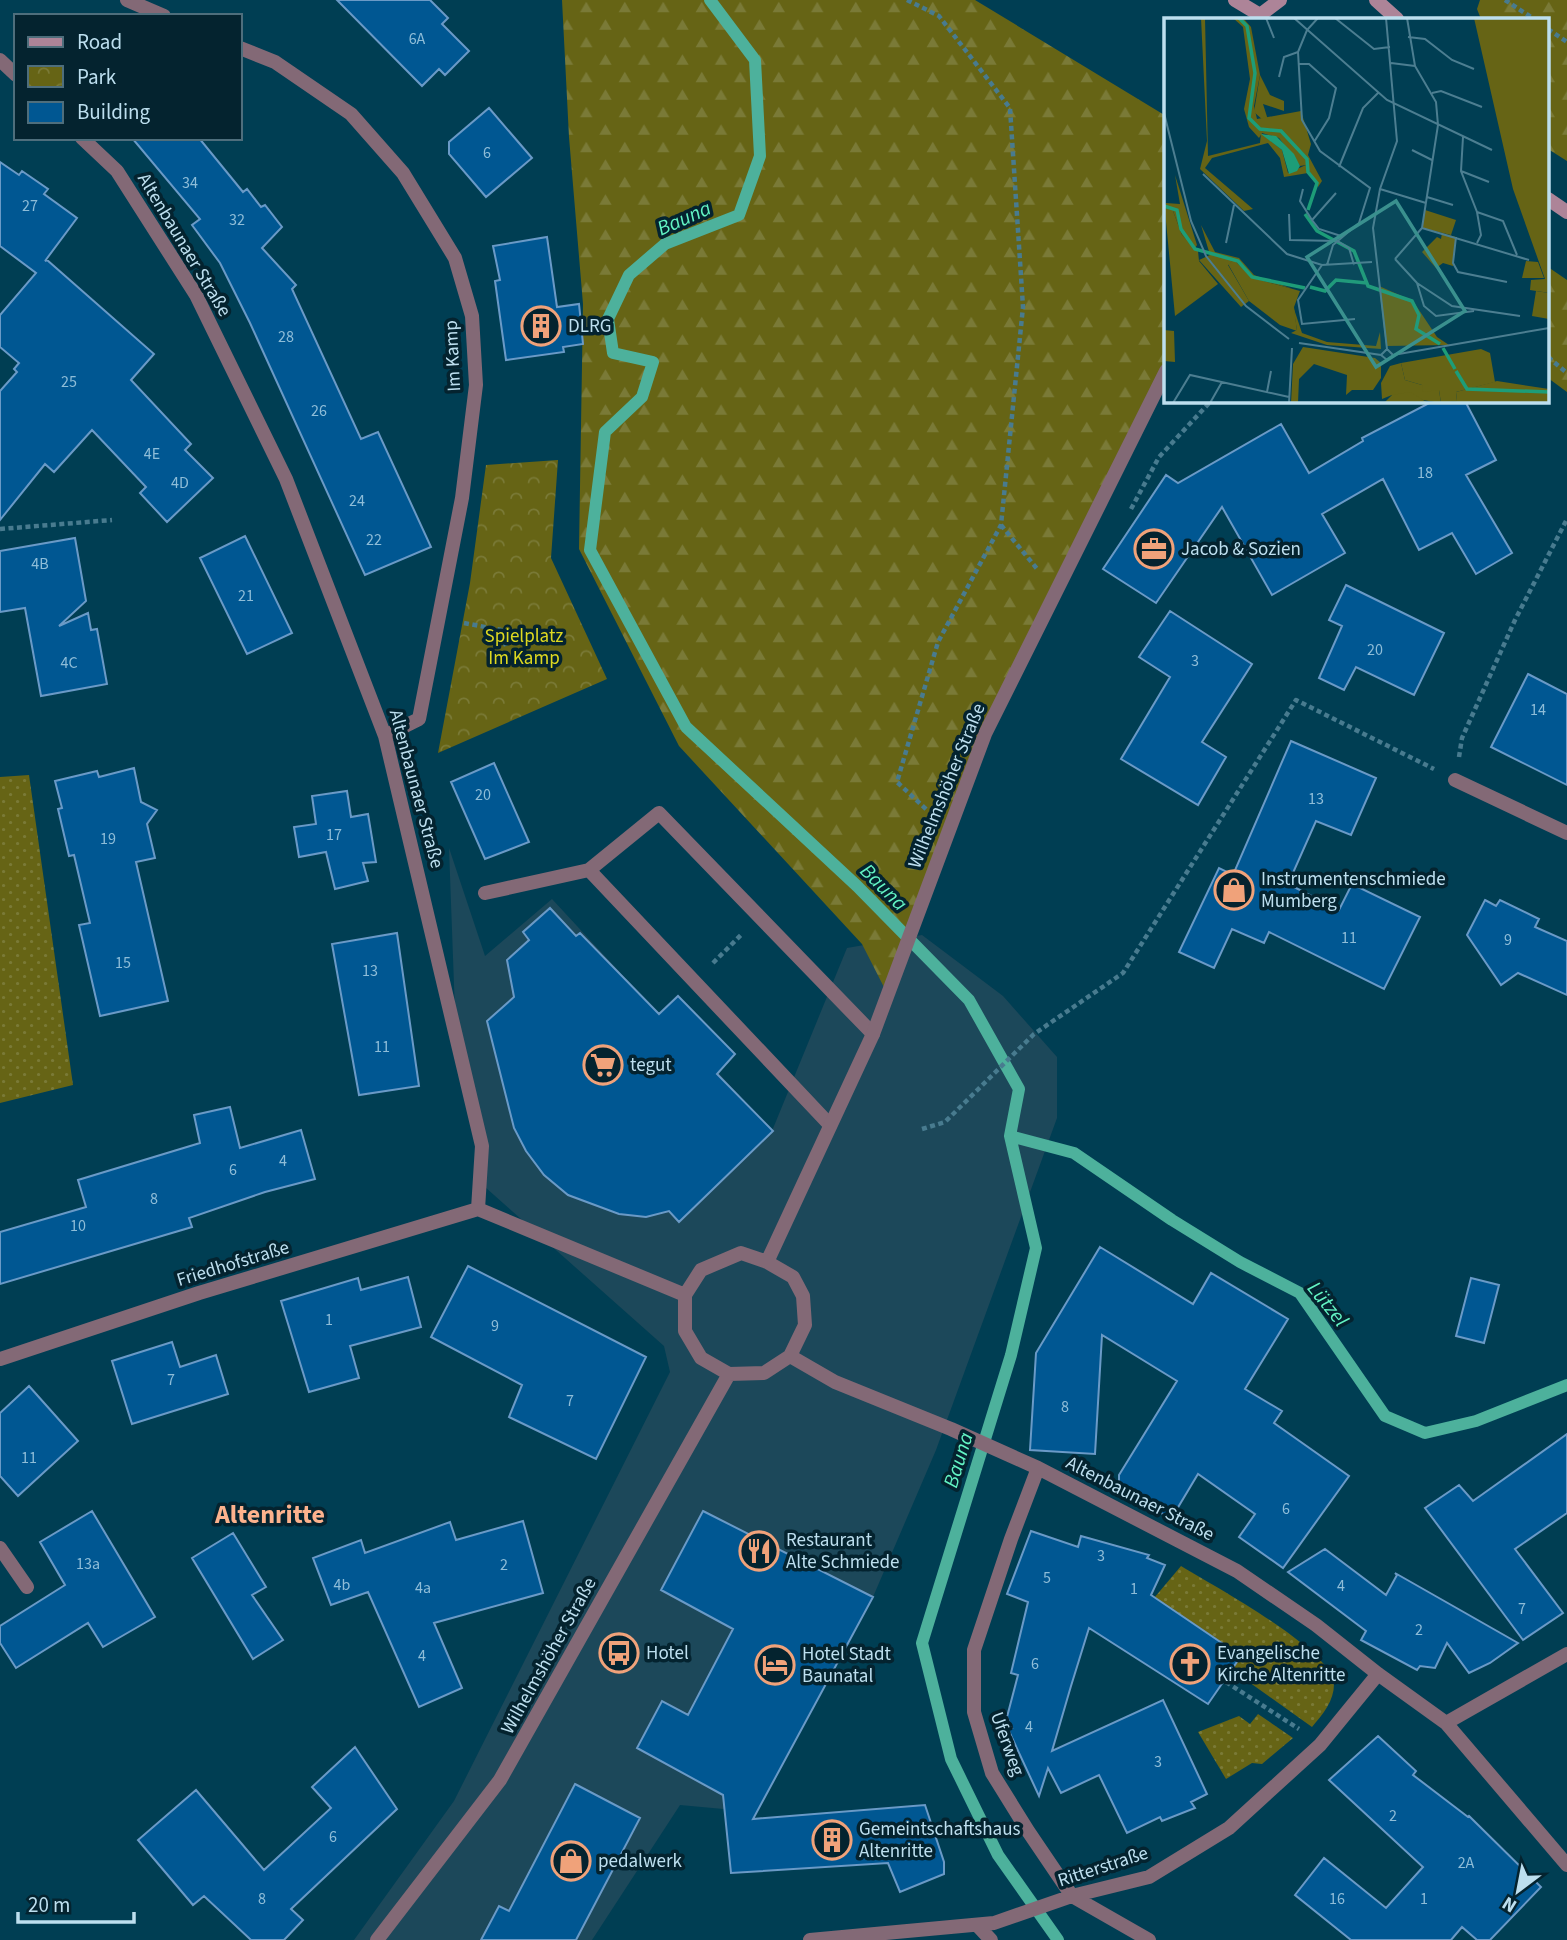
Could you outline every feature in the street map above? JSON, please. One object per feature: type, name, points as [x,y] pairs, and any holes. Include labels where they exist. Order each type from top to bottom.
[{"type":"main road","points":[[1236,0],[1259,17],[1280,0]]},
{"type":"main road","points":[[1376,0],[1396,18]]},
{"type":"main road","points":[[1550,200],[1567,212]]},
{"type":"street","points":[[127,0],[159,14]]},
{"type":"street","name":"Im Kamp","points":[[242,49],[275,62],[351,114],[404,173],[455,258],[472,316],[476,385],[462,498],[419,719],[385,736]]},
{"type":"street","points":[[0,60],[14,73]]},
{"type":"street","name":"Altenbaunaer Straße","points":[[84,140],[117,172],[197,295],[286,479],[385,736],[482,1146],[478,1209]]},
{"type":"street","name":"Wilhelmshöher Straße","points":[[767,1262],[873,1034],[985,734],[1164,375]]},
{"type":"street","points":[[1455,780],[1567,833]]},
{"type":"street","points":[[485,893],[589,870],[659,813],[873,1034]]},
{"type":"street","points":[[589,870],[831,1125]]},
{"type":"street","points":[[478,1209],[685,1295]]},
{"type":"street","name":"Friedhofstraße","points":[[0,1359],[199,1293],[478,1209]]},
{"type":"street","points":[[741,1253],[767,1262],[793,1277],[803,1296],[805,1325],[790,1356],[764,1373],[729,1374],[701,1358],[685,1331],[685,1295],[701,1270],[741,1253]]},
{"type":"street","name":"Altenbaunaer Straße","points":[[790,1356],[835,1382],[1038,1468],[1237,1571],[1316,1625],[1446,1723],[1567,1865]]},
{"type":"street","name":"Wilhelmshöher Straße","points":[[377,1940],[500,1780],[729,1374]]},
{"type":"street","name":"Uferweg","points":[[1038,1468],[974,1650],[974,1712],[992,1773],[1072,1896]]},
{"type":"street","points":[[0,1549],[27,1587]]},
{"type":"street","points":[[1446,1723],[1567,1654]]},
{"type":"street","name":"Ritterstraße","points":[[810,1940],[977,1925],[1005,1920],[1072,1896],[1149,1877],[1228,1828],[1320,1745],[1378,1674]]},
{"type":"street","points":[[1072,1896],[1149,1940]]},
{"type":"street","points":[[977,1925],[991,1940]]},
{"type":"path","points":[[907,0],[939,16],[1010,108],[1023,307],[1001,525],[938,642],[897,782],[948,831]]},
{"type":"path","points":[[1505,0],[1532,18]]},
{"type":"path","points":[[1550,30],[1567,42]]},
{"type":"path","points":[[1550,359],[1567,373]]},
{"type":"path","points":[[922,1129],[945,1122],[1034,1034],[1123,973],[1296,700],[1455,780],[1462,738],[1515,620],[1567,519]]},
{"type":"path","points":[[0,529],[112,520]]},
{"type":"path","points":[[439,618],[501,630],[506,646]]},
{"type":"path","points":[[695,982],[759,917]]},
{"type":"path","points":[[1226,1682],[1298,1728]]},
{"type":"shaded area","points":[[449,848],[485,956],[552,899],[676,1033],[701,1054],[772,1131],[847,948],[922,935],[1003,996],[1057,1057],[1057,1118],[936,1450],[873,1597],[756,1812],[680,1805],[592,1940],[354,1940],[454,1801],[670,1372],[664,1346],[485,1187],[455,1012]]},
{"type":"green space","points":[[562,0],[975,0],[1164,115],[1164,375],[985,734],[888,995],[862,944],[679,746],[579,549],[583,304],[569,137]]},
{"type":"green space","points":[[1480,0],[1567,0],[1567,161],[1550,150],[1550,18],[1481,18],[1477,9]]},
{"type":"green space","points":[[1550,268],[1567,280],[1567,392],[1550,379]]},
{"type":"green space","name":"Spielplatz Im Kamp","points":[[558,460],[551,558],[607,679],[438,753],[470,583],[486,465]]},
{"type":"green space","points":[[29,775],[73,1085],[0,1103],[0,777]]},
{"type":"green space","points":[[1181,1566],[1269,1619],[1314,1654],[1328,1670],[1334,1684],[1332,1696],[1312,1727],[1232,1670],[1241,1655],[1182,1616],[1149,1604]]},
{"type":"green space","points":[[1258,1714],[1293,1738],[1262,1764],[1252,1763],[1226,1779],[1198,1732],[1239,1716],[1250,1724]]},
{"type":"building","points":[[337,0],[430,0],[448,18],[442,24],[469,51],[445,75],[439,69],[422,86]]},
{"type":"building","points":[[489,108],[532,158],[486,197],[449,154],[449,142]]},
{"type":"building","points":[[134,140],[201,140],[243,192],[247,189],[261,207],[265,205],[282,227],[262,248],[296,285],[292,289],[361,439],[378,432],[431,547],[365,575],[250,323],[220,263],[192,225],[200,219]]},
{"type":"building","points":[[0,162],[19,175],[22,171],[48,189],[44,194],[77,218],[45,261],[154,354],[131,380],[191,444],[185,450],[213,478],[167,522],[140,493],[146,487],[92,430],[54,472],[45,464],[0,520],[0,391],[17,372],[14,369],[19,363],[0,347],[0,315],[36,273],[0,246]]},
{"type":"building","name":"DLRG","points":[[547,237],[557,307],[579,304],[583,344],[563,347],[564,352],[506,360],[495,281],[500,280],[493,246]]},
{"type":"building","points":[[1431,402],[1466,402],[1496,460],[1466,475],[1512,553],[1476,574],[1452,533],[1419,550],[1383,479],[1322,514],[1345,553],[1272,595],[1222,507],[1156,603],[1103,569],[1166,475],[1178,483],[1281,424],[1309,473],[1363,441],[1362,438]]},
{"type":"building","points":[[245,536],[292,633],[247,654],[200,558]]},
{"type":"building","points":[[75,538],[86,601],[59,626],[88,613],[91,630],[97,629],[107,684],[41,696],[25,608],[0,612],[0,551]]},
{"type":"building","points":[[1346,585],[1444,633],[1414,695],[1356,667],[1344,690],[1319,678],[1342,626],[1329,620]]},
{"type":"building","points":[[1170,611],[1252,664],[1202,742],[1226,757],[1198,805],[1121,759],[1170,677],[1139,657]]},
{"type":"building","points":[[1528,674],[1567,694],[1567,785],[1491,747]]},
{"type":"building","points":[[1291,741],[1376,778],[1351,835],[1316,821],[1288,884],[1339,910],[1352,884],[1420,917],[1384,989],[1269,932],[1264,943],[1232,929],[1214,968],[1179,952],[1219,868],[1233,875]]},
{"type":"building","points":[[494,763],[529,842],[485,859],[451,782]]},
{"type":"building","points":[[134,768],[141,802],[157,810],[147,824],[155,858],[136,862],[168,1001],[100,1016],[79,925],[90,923],[74,855],[69,856],[58,809],[62,808],[55,781],[97,771],[99,777]]},
{"type":"building","points":[[347,791],[351,817],[368,814],[376,862],[363,863],[368,881],[335,889],[326,852],[299,857],[294,827],[316,824],[312,796]]},
{"type":"building","points":[[1485,900],[1496,906],[1500,900],[1539,919],[1535,927],[1567,941],[1567,995],[1518,973],[1501,985],[1467,935]]},
{"type":"building","name":"tegut","points":[[550,908],[576,936],[580,933],[659,1014],[678,996],[735,1054],[717,1074],[773,1131],[679,1222],[669,1211],[646,1217],[619,1214],[568,1195],[544,1175],[526,1151],[514,1128],[487,1021],[514,997],[507,960],[529,940],[523,932]]},
{"type":"building","points":[[397,933],[419,1086],[359,1095],[332,944]]},
{"type":"building","points":[[230,1107],[240,1148],[301,1130],[315,1179],[265,1192],[189,1218],[192,1227],[0,1284],[0,1232],[86,1207],[78,1180],[200,1143],[194,1115]]},
{"type":"building","points":[[1100,1247],[1193,1304],[1211,1273],[1288,1319],[1245,1389],[1282,1411],[1274,1423],[1349,1476],[1283,1568],[1239,1537],[1255,1514],[1198,1474],[1171,1519],[1119,1487],[1119,1475],[1177,1381],[1102,1335],[1095,1454],[1030,1450],[1036,1353]]},
{"type":"building","points":[[468,1266],[646,1357],[596,1459],[509,1417],[522,1385],[431,1337]]},
{"type":"building","points":[[408,1277],[421,1327],[350,1346],[359,1378],[309,1392],[281,1301],[358,1278],[361,1290]]},
{"type":"building","points":[[1471,1278],[1499,1285],[1484,1343],[1456,1336]]},
{"type":"building","points":[[172,1342],[180,1367],[216,1355],[228,1394],[132,1424],[112,1361]]},
{"type":"building","points":[[29,1386],[78,1441],[18,1496],[0,1476],[0,1413]]},
{"type":"building","points":[[1567,1434],[1567,1513],[1515,1549],[1563,1613],[1523,1640],[1425,1508],[1459,1485],[1473,1501]]},
{"type":"building","points":[[92,1511],[155,1617],[103,1647],[88,1623],[16,1668],[0,1643],[0,1626],[65,1585],[40,1542]]},
{"type":"building","name":"Hotel Stadt Baunatal","points":[[703,1511],[873,1597],[753,1819],[925,1805],[944,1862],[944,1874],[900,1892],[888,1863],[731,1873],[723,1795],[637,1748],[662,1701],[688,1715],[733,1629],[661,1590]]},
{"type":"building","points":[[523,1521],[543,1593],[434,1623],[462,1688],[419,1707],[368,1592],[331,1605],[313,1558],[361,1540],[365,1553],[450,1522],[456,1540]]},
{"type":"building","points":[[1031,1531],[1078,1547],[1081,1536],[1149,1555],[1147,1558],[1165,1565],[1151,1595],[1241,1656],[1208,1704],[1089,1628],[1071,1686],[1052,1751],[1163,1700],[1207,1794],[1191,1802],[1195,1808],[1162,1821],[1160,1817],[1127,1833],[1099,1775],[1061,1793],[1048,1768],[1039,1796],[1008,1729],[1012,1728],[1007,1717],[1018,1675],[1011,1673],[1028,1602],[1007,1594]]},
{"type":"building","points":[[233,1533],[266,1587],[252,1595],[283,1640],[253,1659],[192,1558]]},
{"type":"building","points":[[1325,1549],[1386,1595],[1397,1575],[1395,1573],[1518,1643],[1490,1663],[1469,1673],[1447,1643],[1435,1668],[1420,1666],[1417,1670],[1361,1640],[1366,1631],[1288,1572]]},
{"type":"building","points":[[1378,1736],[1416,1771],[1413,1775],[1469,1816],[1541,1887],[1490,1940],[1477,1940],[1462,1927],[1451,1940],[1351,1940],[1295,1895],[1324,1858],[1386,1908],[1423,1867],[1329,1780]]},
{"type":"building","points":[[355,1747],[397,1809],[291,1909],[303,1920],[284,1940],[251,1940],[204,1896],[193,1905],[138,1840],[196,1790],[264,1870],[331,1808],[312,1787]]},
{"type":"building","points":[[575,1784],[640,1818],[576,1940],[481,1940],[499,1906],[509,1911]]},
{"type":"waterway","name":"Bauna","points":[[710,0],[755,60],[760,156],[739,215],[665,244],[629,275],[608,319],[613,353],[653,362],[642,397],[605,432],[590,550],[686,727],[857,886],[969,1000],[1019,1089],[1010,1136],[1036,1248],[1011,1355],[922,1643],[951,1759],[998,1855],[1058,1940]]},
{"type":"waterway","name":"Lützel","points":[[1010,1136],[1074,1153],[1172,1220],[1240,1262],[1300,1293],[1385,1416],[1425,1433],[1476,1421],[1567,1385]]},
{"type":"place","name":"DLRG","points":[[541,326]]},
{"type":"place","name":"Jacob & Sozien","points":[[1154,549]]},
{"type":"place","name":"Instrumentenschmiede Mumberg","points":[[1234,890]]},
{"type":"place","name":"tegut","points":[[603,1065]]},
{"type":"place","name":"Restaurant Alte Schmiede","points":[[759,1551]]},
{"type":"place","name":"Hotel","points":[[619,1653]]},
{"type":"place","name":"Evangelische Kirche Altenritte","points":[[1190,1664]]},
{"type":"place","name":"Hotel Stadt Baunatal","points":[[775,1665]]},
{"type":"place","name":"Gemeintschaftshaus Altenritte","points":[[832,1840]]},
{"type":"place","name":"pedalwerk","points":[[571,1861]]},
{"type":"district","name":"Altenritte","points":[[270,1514]]}]
